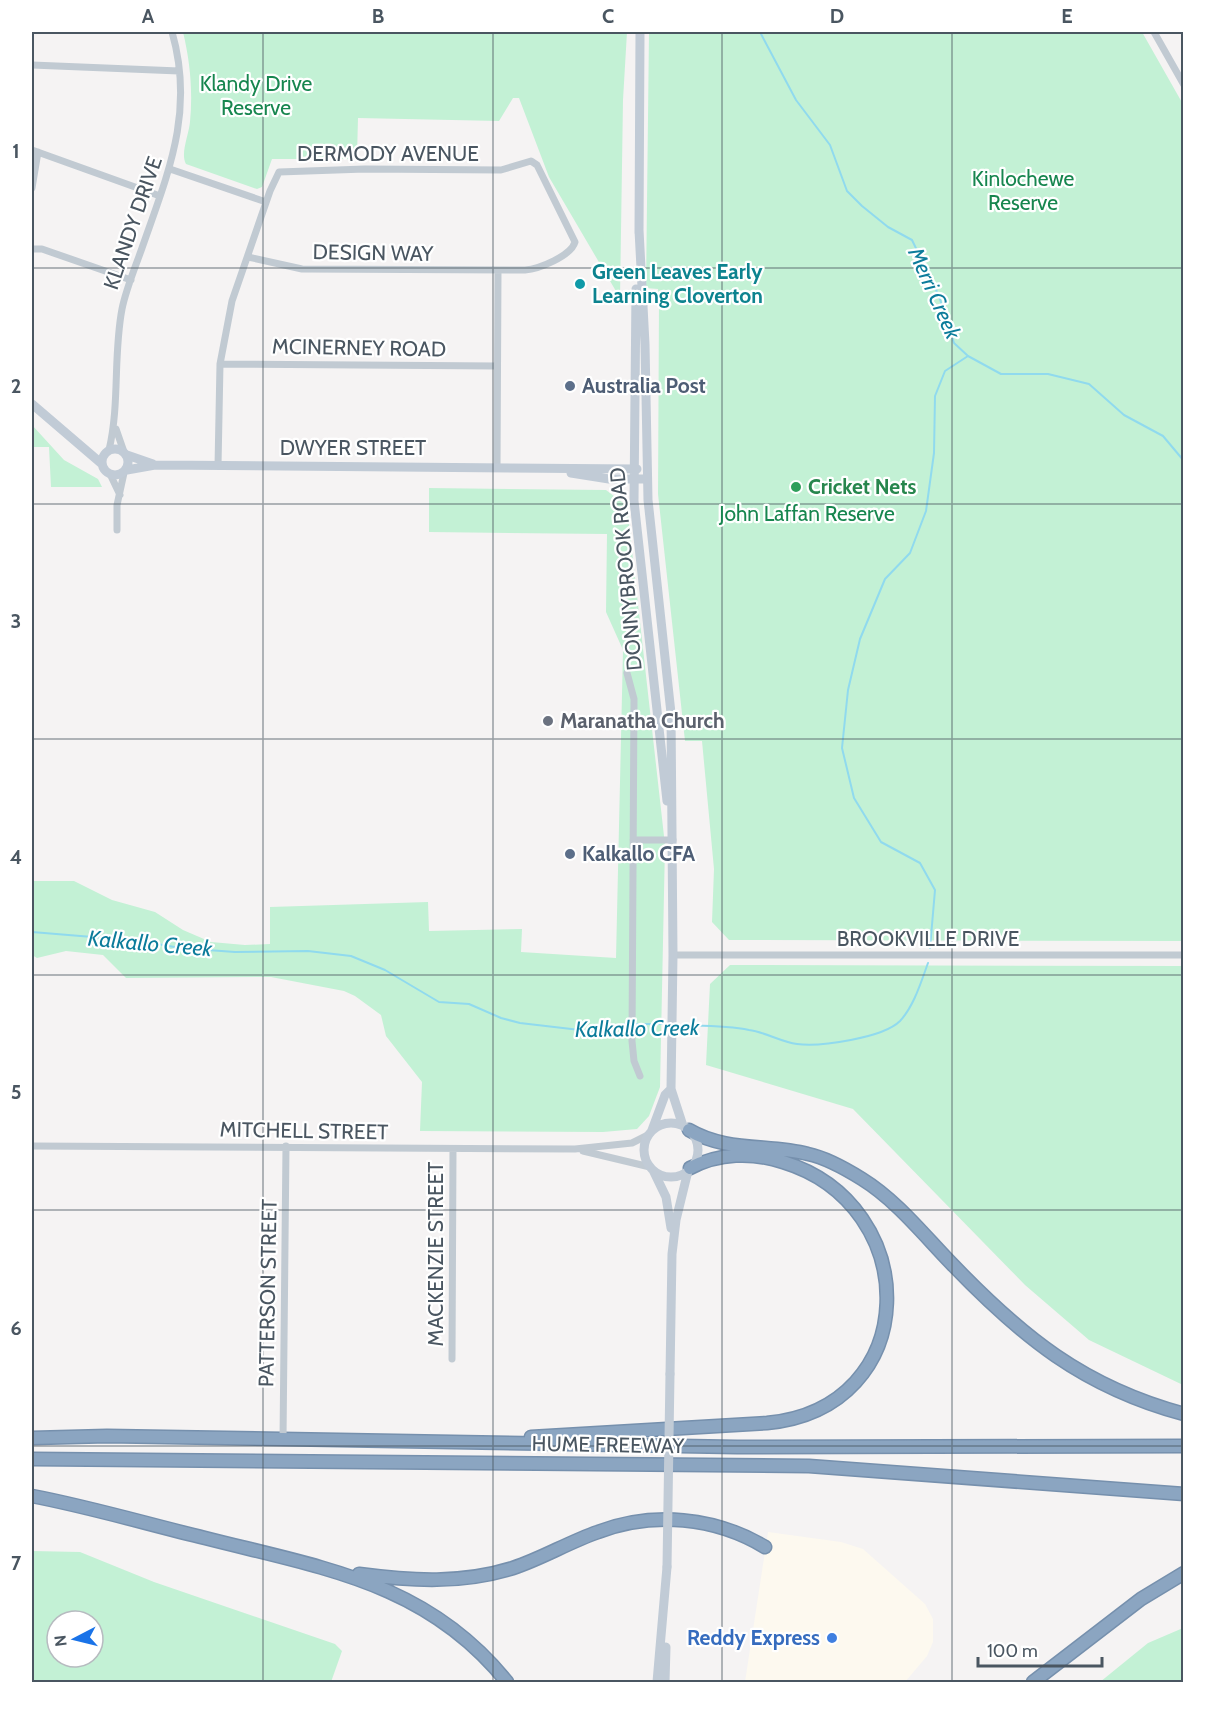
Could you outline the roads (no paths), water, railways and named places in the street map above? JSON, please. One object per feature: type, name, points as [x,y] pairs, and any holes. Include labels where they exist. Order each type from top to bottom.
[{"type":"highway","points":[[686,1128],[701,1137],[745,1147],[808,1154],[860,1178],[894,1205],[988,1301],[1044,1349],[1107,1386],[1184,1414]]},
{"type":"highway","points":[[460,1444],[779,1422],[814,1412],[840,1397],[856,1381],[879,1346],[888,1306],[885,1270],[876,1243],[855,1208],[842,1194],[818,1176],[801,1167],[771,1158],[723,1156],[689,1170]]},
{"type":"highway","name":"HUME FREEWAY","points":[[32,1438],[107,1436],[460,1444],[812,1448],[1004,1445],[1184,1446]]},
{"type":"highway","name":"HUME FREEWAY","points":[[32,1459],[809,1466],[1184,1494]]},
{"type":"highway","points":[[32,1496],[331,1570],[385,1588],[444,1621],[474,1647],[507,1683]]},
{"type":"highway","points":[[331,1570],[411,1581],[470,1577],[514,1568],[598,1532],[645,1521],[709,1523],[741,1534],[765,1547]]},
{"type":"highway","points":[[1033,1683],[1141,1599],[1184,1573]]},
{"type":"main road","name":"DONNYBROOK ROAD","points":[[640,32],[639,230],[633,474],[636,539],[672,836]]},
{"type":"main road","name":"DONNYBROOK ROAD","points":[[639,230],[645,344],[650,530],[671,713],[673,956],[671,1089],[686,1128]]},
{"type":"main road","points":[[32,404],[76,444],[102,464],[110,474],[125,471],[126,453],[117,448],[107,451],[76,444]]},
{"type":"main road","points":[[102,464],[107,451]]},
{"type":"main road","name":"DWYER STREET","points":[[126,453],[155,465]]},
{"type":"main road","name":"DWYER STREET","points":[[125,471],[155,465],[497,468],[551,469],[598,478],[633,474],[647,479]]},
{"type":"main road","name":"DONNYBROOK ROAD","points":[[650,1133],[665,1095],[671,1089]]},
{"type":"main road","points":[[665,1683],[672,1254],[668,1204],[644,1155],[650,1133],[666,1123],[686,1128],[694,1137],[698,1153],[689,1170],[676,1220],[672,1254]]},
{"type":"main road","points":[[652,1169],[666,1177],[689,1170]]},
{"type":"main road","points":[[657,1683],[668,1567]]},
{"type":"street","name":"KLANDY DRIVE","points":[[107,451],[115,426],[121,311],[170,169],[182,110],[180,71],[172,32]]},
{"type":"street","points":[[1154,32],[1184,85]]},
{"type":"street","points":[[32,65],[180,71]]},
{"type":"street","points":[[32,188],[35,151],[160,196]]},
{"type":"street","name":"DERMODY AVENUE","points":[[218,466],[220,364],[232,301],[266,202],[277,175],[282,171],[501,170],[531,161],[537,165],[544,184],[574,237]]},
{"type":"street","points":[[170,169],[266,202]]},
{"type":"street","name":"DESIGN WAY","points":[[248,257],[302,269],[498,272],[539,267],[574,246],[574,237]]},
{"type":"street","points":[[32,249],[42,249],[130,280]]},
{"type":"street","points":[[497,468],[498,272]]},
{"type":"street","name":"MCINERNEY ROAD","points":[[220,364],[497,366]]},
{"type":"street","name":"KLANDY DRIVE","points":[[115,426],[126,453]]},
{"type":"street","points":[[117,530],[125,471]]},
{"type":"street","points":[[110,474],[120,495]]},
{"type":"street","name":"DONNYBROOK ROAD","points":[[627,674],[634,699],[632,1034],[633,1053],[640,1076]]},
{"type":"street","points":[[633,840],[672,836]]},
{"type":"street","name":"BROOKVILLE DRIVE","points":[[673,956],[1184,956]]},
{"type":"street","name":"MITCHELL STREET","points":[[32,1146],[575,1149],[632,1143],[650,1133]]},
{"type":"street","name":"PATTERSON STREET","points":[[283,1440],[286,1146]]},
{"type":"street","name":"MACKENZIE STREET","points":[[452,1359],[453,1149]]},
{"type":"street","name":"MITCHELL STREET","points":[[575,1149],[652,1169]]},
{"type":"waterway","name":"Merri Creek","points":[[760,32],[796,100],[830,145],[847,191],[888,227],[912,240],[939,296],[954,343],[968,356],[1001,374],[1048,374],[1089,384],[1124,415],[1163,436],[1184,461]]},
{"type":"waterway","name":"Kalkallo Creek","points":[[930,948],[935,890],[920,863],[881,842],[854,798],[842,748],[848,690],[860,639],[885,579],[910,553],[926,511],[934,453],[935,396],[945,371],[968,356]]},
{"type":"waterway","name":"Kalkallo Creek","points":[[32,932],[141,941],[180,948],[235,952],[308,951],[351,956],[385,970],[439,1002],[469,1004],[501,1018],[520,1023],[597,1032],[608,1031],[624,1024],[669,1024]]},
{"type":"waterway","name":"Kalkallo Creek","points":[[675,1025],[740,1028],[807,1045],[866,1037],[892,1027],[900,1021],[913,1001],[928,963]]},
{"type":"place","name":"Green Leaves Early Learning Cloverton","points":[[580,284]]},
{"type":"place","name":"Australia Post","points":[[570,386]]},
{"type":"place","name":"Cricket Nets","points":[[796,487]]},
{"type":"place","name":"Maranatha Church","points":[[548,721]]},
{"type":"place","name":"Kalkallo CFA","points":[[570,854]]},
{"type":"place","name":"Reddy Express","points":[[832,1638]]},
{"type":"park label","name":"Klandy Drive Reserve","points":[[256,96]]},
{"type":"park label","name":"Kinlochewe Reserve","points":[[1023,191]]},
{"type":"park label","name":"John Laffan Reserve","points":[[807,514]]}]
